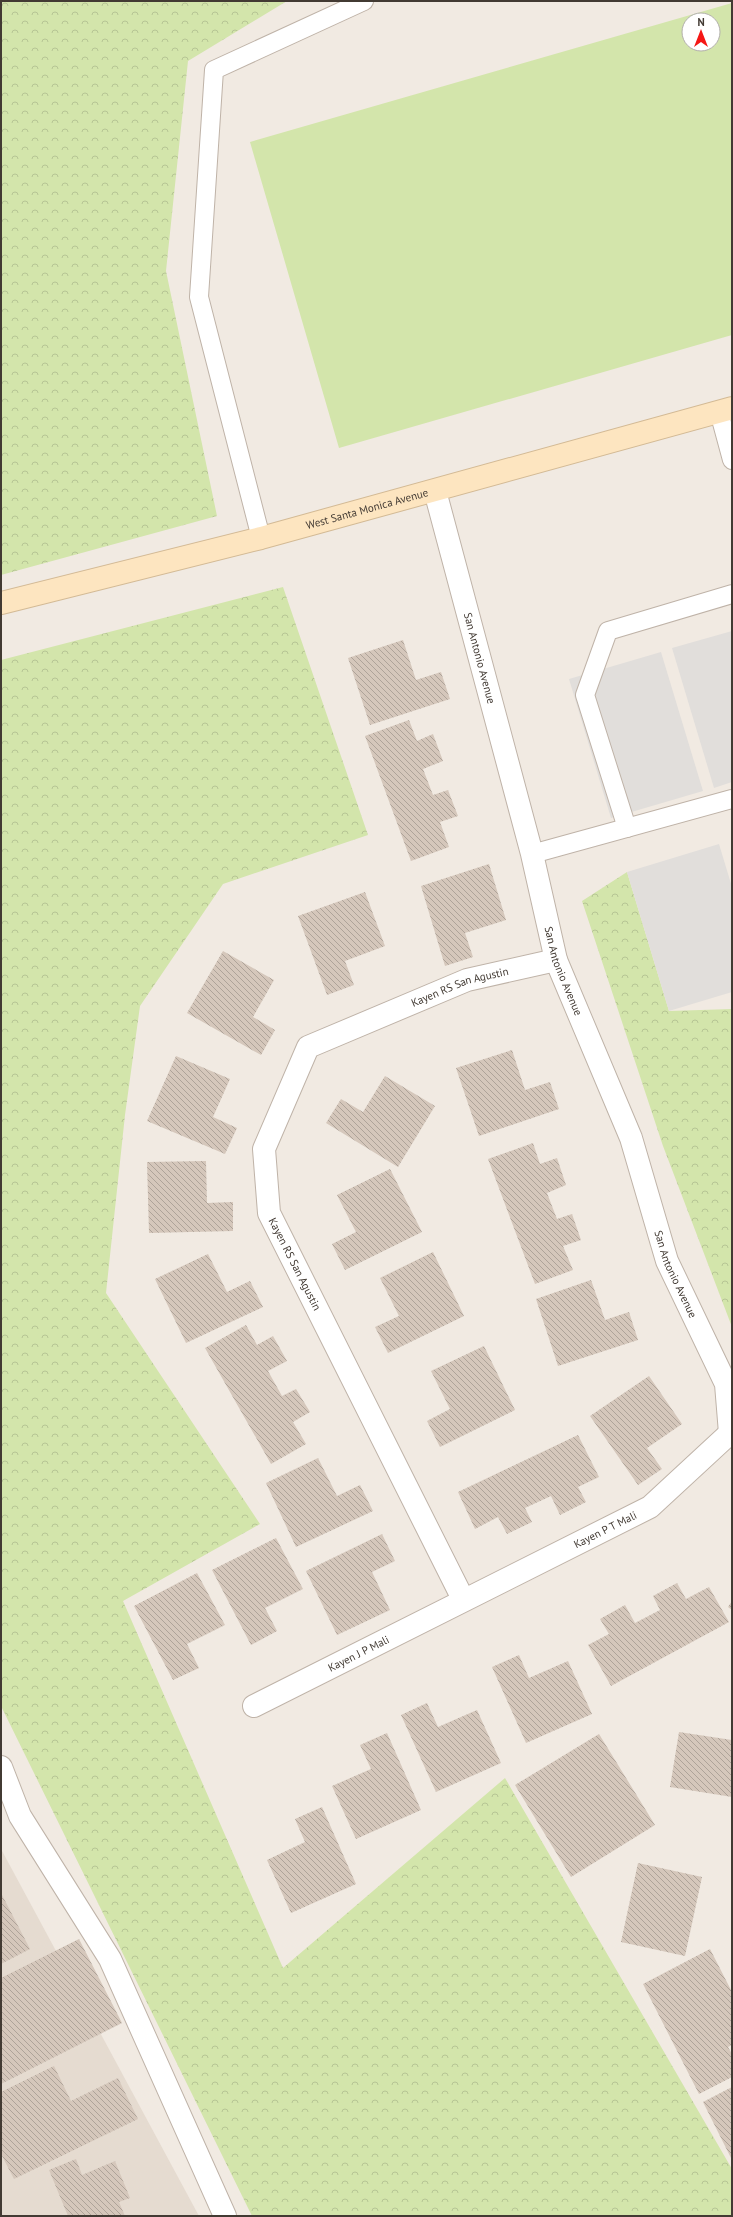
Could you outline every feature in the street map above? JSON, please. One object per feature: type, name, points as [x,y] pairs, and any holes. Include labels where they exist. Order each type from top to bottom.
[{"type":"main road","name":"West Santa Monica Avenue","points":[[1,603],[261,538],[725,410]]},
{"type":"street","name":"San Antonio Avenue","points":[[435,491],[532,854],[556,960],[631,1138],[666,1261],[726,1384],[731,1434]]},
{"type":"street","name":"Kayen RS San Agustin","points":[[463,1599],[269,1213],[264,1149],[308,1047],[467,980],[556,960]]},
{"type":"street","name":"Kayen P T Mali","points":[[463,1599],[650,1507],[731,1434]]},
{"type":"street","name":"Kayen J P Mali","points":[[254,1706],[463,1599]]},
{"type":"street","points":[[1,1767],[20,1816],[110,1960],[225,2216]]},
{"type":"lane","points":[[261,538],[198,297],[214,70],[364,1]]},
{"type":"lane","points":[[725,410],[732,460]]},
{"type":"lane","points":[[627,828],[585,694],[608,631],[732,594]]},
{"type":"lane","points":[[532,854],[732,799]]},
{"type":"shaded area","points":[[732,631],[732,782],[714,788],[672,648]]},
{"type":"shaded area","points":[[661,652],[703,791],[611,818],[569,679]]},
{"type":"shaded area","points":[[719,844],[732,887],[732,992],[669,1011],[627,872]]},
{"type":"shaded area","points":[[1,1849],[199,2216],[1,2216]]},
{"type":"green space","points":[[1,1],[287,1],[188,61],[166,271],[217,516],[1,575]]},
{"type":"green space","points":[[732,3],[732,335],[339,448],[250,142],[681,18],[681,52],[721,52],[721,12],[701,12]]},
{"type":"green space","points":[[283,587],[368,835],[223,884],[140,1006],[125,1115],[106,1293],[260,1524],[123,1601],[283,1968],[505,1778],[732,2169],[732,2216],[252,2216],[1,1706],[1,660]]},
{"type":"green space","points":[[627,872],[669,1011],[732,1009],[732,1327],[663,1146],[582,901]]},
{"type":"building","points":[[403,640],[416,680],[441,672],[450,699],[370,725],[348,658]]},
{"type":"building","points":[[409,720],[417,741],[433,734],[443,761],[423,769],[433,795],[448,790],[458,816],[440,822],[449,847],[411,861],[365,736]]},
{"type":"building","points":[[489,864],[506,920],[465,933],[473,957],[445,966],[421,886]]},
{"type":"building","points":[[365,892],[385,946],[345,961],[354,985],[327,995],[298,916]]},
{"type":"building","points":[[223,951],[274,980],[253,1017],[275,1030],[261,1055],[187,1013]]},
{"type":"building","points":[[512,1050],[525,1090],[550,1082],[559,1109],[479,1136],[456,1068]]},
{"type":"building","points":[[176,1056],[230,1079],[213,1117],[237,1128],[225,1154],[147,1121]]},
{"type":"building","points":[[385,1076],[435,1106],[398,1167],[326,1123],[341,1099],[363,1112]]},
{"type":"building","points":[[533,1143],[540,1164],[557,1158],[566,1185],[547,1193],[557,1219],[572,1214],[581,1240],[563,1246],[573,1270],[535,1284],[488,1159]]},
{"type":"building","points":[[206,1161],[207,1203],[233,1202],[233,1231],[149,1233],[147,1162]]},
{"type":"building","points":[[390,1169],[422,1232],[345,1270],[332,1244],[356,1232],[337,1195]]},
{"type":"building","points":[[433,1252],[464,1316],[388,1353],[375,1327],[399,1316],[380,1278]]},
{"type":"building","points":[[208,1254],[227,1292],[250,1281],[263,1307],[186,1343],[155,1279]]},
{"type":"building","points":[[591,1280],[605,1320],[629,1312],[638,1340],[558,1366],[536,1299]]},
{"type":"building","points":[[246,1325],[257,1345],[273,1336],[287,1361],[268,1371],[282,1396],[296,1389],[310,1412],[293,1422],[306,1444],[271,1464],[205,1348]]},
{"type":"building","points":[[484,1346],[515,1410],[440,1447],[427,1421],[450,1409],[431,1371]]},
{"type":"building","points":[[649,1376],[682,1424],[647,1448],[662,1469],[638,1485],[590,1416]]},
{"type":"building","points":[[578,1435],[599,1477],[578,1487],[586,1502],[560,1515],[551,1496],[525,1508],[532,1522],[507,1534],[498,1517],[475,1529],[458,1492]]},
{"type":"building","points":[[318,1458],[337,1496],[360,1485],[373,1511],[296,1547],[266,1483]]},
{"type":"building","points":[[382,1534],[395,1561],[372,1572],[390,1610],[337,1635],[306,1571]]},
{"type":"building","points":[[276,1538],[303,1589],[265,1608],[277,1631],[251,1645],[212,1570]]},
{"type":"building","points":[[197,1573],[225,1625],[187,1644],[199,1668],[173,1680],[134,1606]]},
{"type":"building","points":[[677,1583],[686,1599],[709,1587],[729,1622],[611,1686],[588,1645],[609,1634],[600,1619],[625,1605],[635,1623],[660,1610],[653,1596]]},
{"type":"building","points":[[732,1601],[732,1610],[728,1607]]},
{"type":"building","points":[[519,1655],[529,1678],[568,1661],[592,1714],[526,1743],[492,1667]]},
{"type":"building","points":[[427,1703],[438,1727],[477,1710],[501,1763],[436,1792],[401,1715]]},
{"type":"building","points":[[679,1732],[732,1740],[732,1797],[670,1787]]},
{"type":"building","points":[[387,1733],[421,1810],[356,1839],[332,1786],[371,1769],[360,1745]]},
{"type":"building","points":[[599,1734],[655,1825],[571,1877],[515,1785]]},
{"type":"building","points":[[322,1807],[356,1884],[291,1913],[267,1860],[305,1842],[295,1819]]},
{"type":"building","points":[[638,1863],[702,1877],[685,1956],[621,1942]]},
{"type":"building","points":[[1,1893],[30,1949],[1,1964]]},
{"type":"building","points":[[79,1939],[122,2023],[1,2084],[1,1978]]},
{"type":"building","points":[[710,1949],[732,1992],[732,2045],[728,2047],[732,2054],[732,2077],[699,2094],[643,1984]]},
{"type":"building","points":[[54,2066],[71,2101],[118,2078],[138,2119],[14,2179],[1,2154],[1,2092]]},
{"type":"building","points":[[732,2087],[732,2160],[703,2102]]},
{"type":"building","points":[[76,2159],[82,2175],[115,2161],[130,2198],[119,2202],[125,2216],[68,2216],[49,2170]]}]
